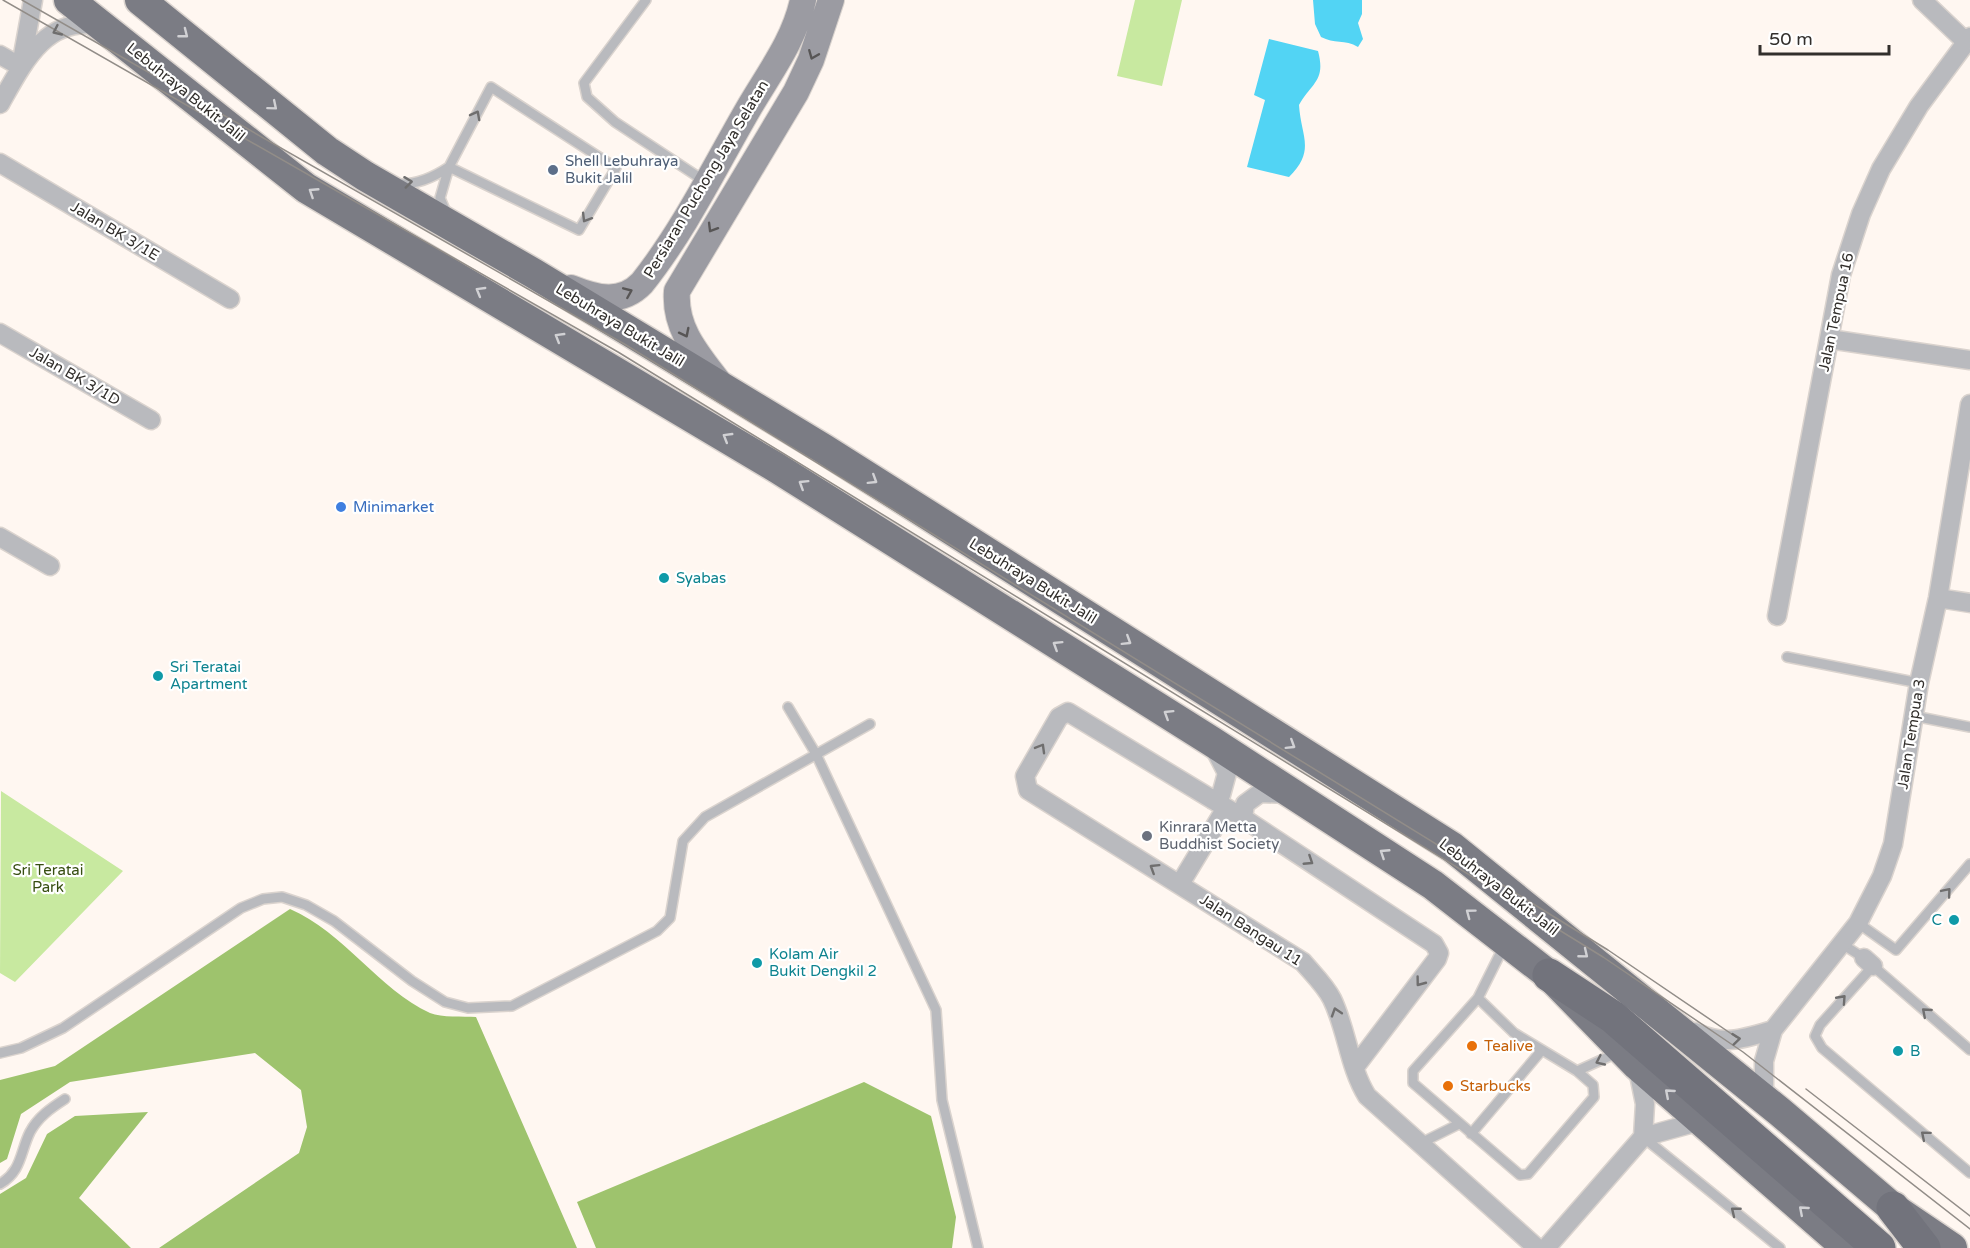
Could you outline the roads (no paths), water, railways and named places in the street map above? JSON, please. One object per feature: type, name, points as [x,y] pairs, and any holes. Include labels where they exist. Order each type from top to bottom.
[{"type":"highway","name":"Lebuhraya Bukit Jalil","points":[[69,0],[108,28],[306,188],[777,468],[1211,741],[1433,885],[1549,975],[1630,1058],[1847,1248]]},
{"type":"highway","name":"Lebuhraya Bukit Jalil","points":[[141,0],[327,151],[365,176],[722,386],[1452,847],[1779,1112],[1893,1208],[1952,1248]]},
{"type":"highway","points":[[1549,975],[1612,1017],[1879,1248]]},
{"type":"highway","points":[[1893,1208],[1924,1248]]},
{"type":"main road","name":"Persiaran Puchong Jaya Selatan","points":[[533,273],[593,297],[612,298],[634,292],[655,267],[707,183],[786,45],[803,0]]},
{"type":"main road","name":"Persiaran Puchong Jaya Selatan","points":[[722,386],[683,331],[675,309],[677,291],[731,197],[796,92],[811,60],[831,0]]},
{"type":"main road","points":[[707,183],[731,197]]},
{"type":"street","points":[[21,67],[33,0]]},
{"type":"street","points":[[1922,0],[1968,41]]},
{"type":"street","points":[[0,104],[21,67],[44,38],[57,30],[87,23],[108,28]]},
{"type":"street","name":"Jalan Tempua 16","points":[[1777,616],[1841,275],[1861,214],[1877,178],[1919,106],[1968,41]]},
{"type":"street","points":[[0,55],[21,67]]},
{"type":"street","name":"Jalan BK 3/1E","points":[[0,163],[230,299]]},
{"type":"street","name":"Jalan BK 3/1D","points":[[0,333],[151,420]]},
{"type":"street","points":[[1829,339],[1970,360]]},
{"type":"street","name":"Jalan Tempua 3","points":[[1779,1112],[1764,1091],[1764,1061],[1773,1030],[1858,923],[1882,876],[1893,844],[1919,683],[1938,598],[1970,404]]},
{"type":"street","points":[[0,537],[50,566]]},
{"type":"street","points":[[1938,598],[1970,603]]},
{"type":"street","name":"Jalan Bangau 11","points":[[1068,712],[1243,818],[1434,944],[1439,953],[1355,1068],[1332,1000],[1323,984],[1303,963],[1028,789],[1025,776],[1059,717],[1068,712]]},
{"type":"street","points":[[1180,884],[1219,804],[1227,774],[1211,741]]},
{"type":"street","points":[[1243,818],[1245,804],[1260,793],[1292,794]]},
{"type":"street","points":[[1645,1004],[1714,1041],[1747,1038],[1773,1030]]},
{"type":"street","points":[[1630,1058],[1645,1104],[1643,1137]]},
{"type":"street","points":[[1355,1068],[1357,1080],[1367,1096],[1537,1248]]},
{"type":"street","points":[[1546,1248],[1643,1137],[1701,1121]]},
{"type":"lane","points":[[646,0],[584,83],[587,97],[615,122],[707,183]]},
{"type":"lane","points":[[449,167],[579,230],[616,168],[491,87],[449,167],[440,198],[457,229]]},
{"type":"lane","points":[[365,176],[400,184],[413,183],[438,174],[449,167]]},
{"type":"lane","points":[[1787,657],[1919,683]]},
{"type":"lane","points":[[788,707],[816,754],[936,1010],[942,1100],[978,1248]]},
{"type":"lane","points":[[1914,716],[1970,728]]},
{"type":"lane","points":[[0,1053],[21,1048],[63,1028],[241,908],[263,899],[282,897],[306,905],[334,921],[412,981],[445,1002],[468,1008],[512,1006],[657,931],[670,918],[683,841],[693,827],[705,817],[870,724]]},
{"type":"lane","points":[[1858,923],[1896,950],[1970,864]]},
{"type":"lane","points":[[1478,998],[1514,1033],[1578,1071],[1593,1085],[1594,1097],[1528,1174],[1520,1175],[1413,1083],[1413,1071],[1478,998],[1506,941]]},
{"type":"lane","points":[[1842,944],[1868,962],[1970,1050]]},
{"type":"lane","points":[[1868,962],[1820,1025],[1815,1036],[1822,1048],[1970,1173]]},
{"type":"lane","points":[[1471,1134],[1542,1050]]},
{"type":"lane","points":[[1578,1071],[1630,1058]]},
{"type":"lane","points":[[0,1184],[19,1167],[30,1132],[38,1119],[65,1099]]},
{"type":"lane","points":[[1421,1143],[1459,1124]]},
{"type":"lane","points":[[1643,1137],[1780,1248]]},
{"type":"water","points":[[1313,0],[1362,0],[1362,14],[1358,23],[1363,39],[1358,47],[1321,37],[1315,24]]},
{"type":"water","points":[[1269,39],[1318,51],[1320,61],[1319,75],[1299,105],[1305,151],[1289,177],[1247,167],[1265,100],[1254,95]]},
{"type":"tram line","points":[[3,0],[618,352],[1603,957],[1743,1052],[1970,1229]]},
{"type":"tram line","points":[[22,0],[626,345],[1608,950],[1736,1037]]},
{"type":"tram line","points":[[1806,1089],[1970,1216]]},
{"type":"place","name":"Shell Lebuhraya Bukit Jalil","points":[[553,170]]},
{"type":"place","name":"Minimarket","points":[[341,507]]},
{"type":"place","name":"Syabas","points":[[664,578]]},
{"type":"place","name":"Sri Teratai Apartment","points":[[158,676]]},
{"type":"place","name":"Kinrara Metta Buddhist Society","points":[[1147,836]]},
{"type":"place","name":"C","points":[[1954,920]]},
{"type":"place","name":"Kolam Air Bukit Dengkil 2","points":[[757,963]]},
{"type":"place","name":"Tealive","points":[[1472,1046]]},
{"type":"place","name":"B","points":[[1898,1051]]},
{"type":"place","name":"Starbucks","points":[[1448,1086]]},
{"type":"park label","name":"Sri Teratai Park","points":[[48,878]]}]
